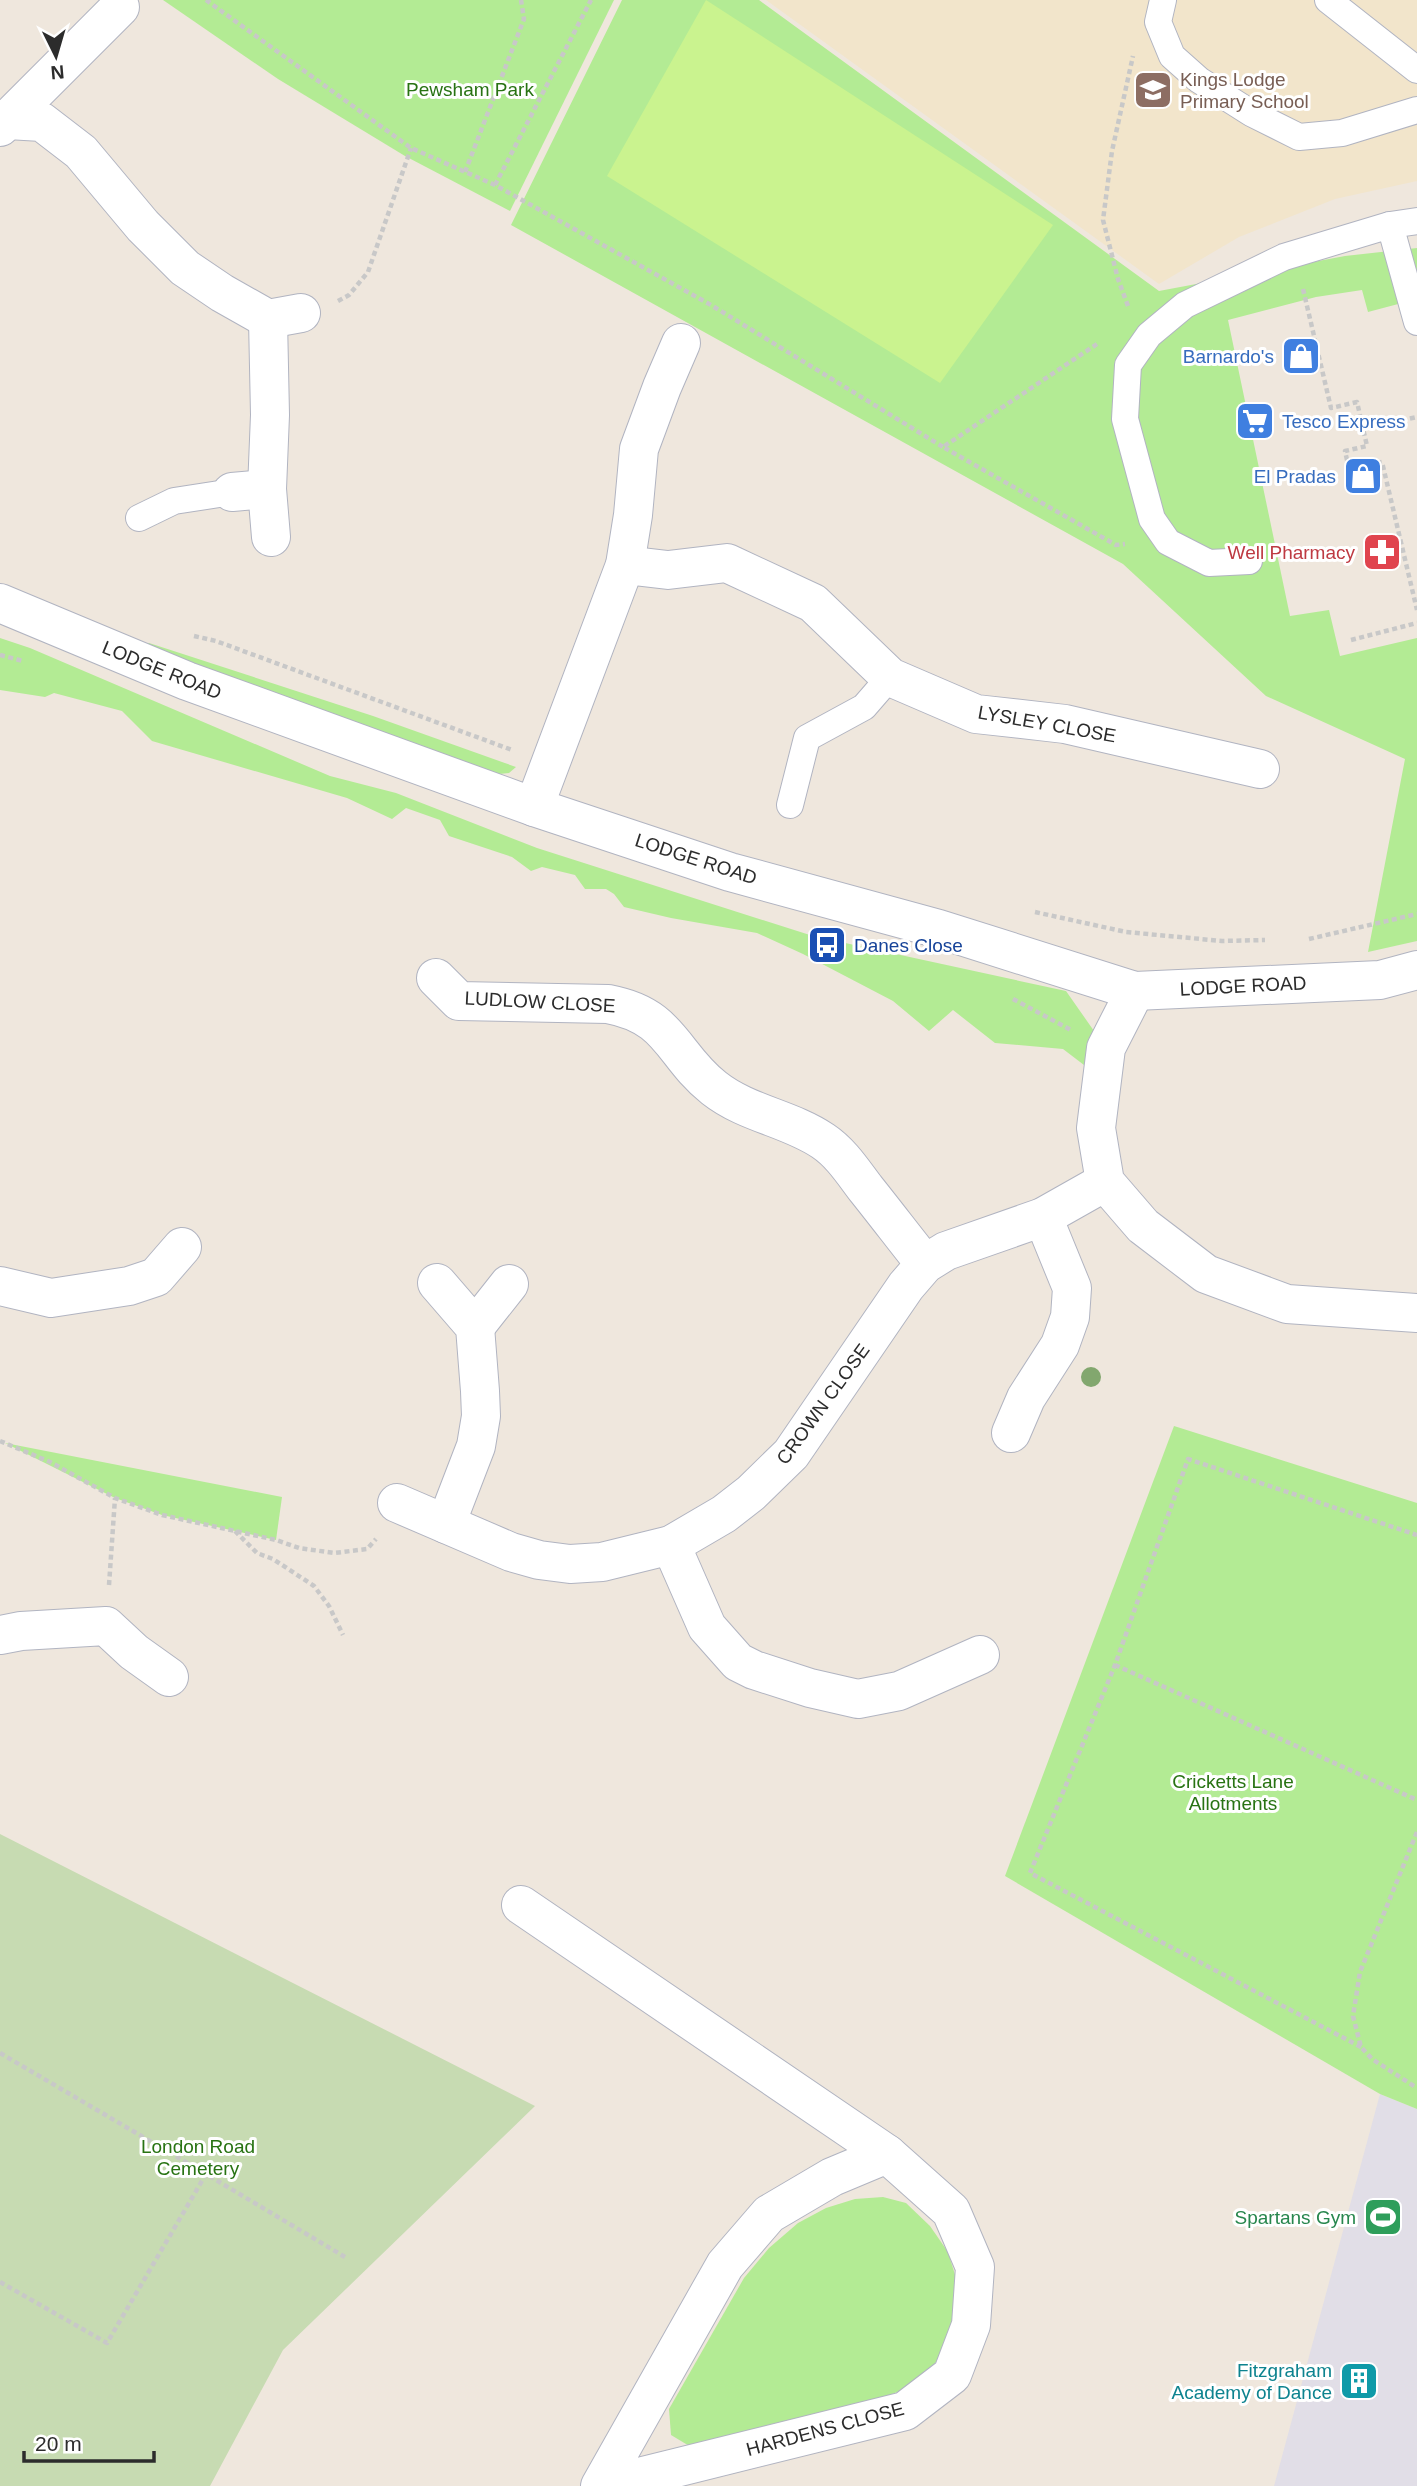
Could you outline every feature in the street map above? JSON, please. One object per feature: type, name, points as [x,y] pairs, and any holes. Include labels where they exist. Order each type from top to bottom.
[{"type":"street","points":[[3,121],[120,7]]},
{"type":"street","points":[[3,121],[42,122],[81,152],[143,226],[185,268],[222,293],[284,316],[270,415],[250,490],[271,537]]},
{"type":"street","points":[[534,807],[625,565],[639,449],[681,343]]},
{"type":"street","name":"LYSLEY CLOSE","points":[[625,565],[668,570],[727,563],[813,603],[890,677],[976,714],[1065,724],[1260,769]]},
{"type":"street","name":"LODGE ROAD","points":[[0,603],[187,681],[534,807],[730,872],[939,929],[1135,991],[1380,979],[1417,970]]},
{"type":"street","points":[[1135,991],[1106,1048],[1096,1128],[1105,1182],[1143,1226],[1206,1274],[1287,1304],[1417,1313]]},
{"type":"street","name":"LUDLOW CLOSE","points":[[448,1000],[608,1004],[627,1008],[645,1017],[662,1028],[711,1086],[732,1101],[824,1142],[848,1166],[925,1264]]},
{"type":"street","name":"CROWN CLOSE","points":[[397,1503],[512,1552],[539,1560],[570,1564],[602,1562],[671,1545],[723,1514],[751,1493],[791,1454],[906,1286],[925,1264],[968,1242],[1043,1217],[1105,1182]]},
{"type":"street","points":[[1011,1433],[1026,1398],[1060,1345],[1070,1317],[1072,1288],[1043,1217]]},
{"type":"street","points":[[0,1286],[51,1298],[129,1286],[156,1277],[182,1247]]},
{"type":"street","points":[[437,1283],[475,1327],[481,1416],[476,1446],[446,1524]]},
{"type":"street","points":[[475,1327],[509,1283]]},
{"type":"street","points":[[671,1545],[707,1628],[738,1662],[754,1670],[810,1688],[858,1699],[899,1691],[979,1655]]},
{"type":"street","points":[[0,1635],[21,1631],[106,1626],[134,1652],[169,1677]]},
{"type":"street","name":"HARDENS CLOSE","points":[[521,1905],[887,2154],[951,2211],[975,2267],[971,2325],[952,2375],[905,2411],[601,2486]]},
{"type":"street","name":"HARDENS CLOSE","points":[[601,2486],[725,2265],[769,2214],[832,2177],[887,2154]]},
{"type":"lane","points":[[1328,0],[1417,70]]},
{"type":"lane","points":[[1161,11],[1172,56],[1199,80],[1251,113],[1299,137],[1342,134],[1417,110]]},
{"type":"lane","points":[[1249,561],[1209,563],[1168,542],[1152,519],[1125,419],[1128,365],[1149,335],[1185,305],[1284,257],[1390,225],[1417,221]]},
{"type":"lane","points":[[1390,225],[1417,322]]},
{"type":"lane","points":[[139,519],[174,501],[250,490]]},
{"type":"lane","points":[[790,805],[807,738],[864,707],[890,677]]},
{"type":"path","points":[[206,0],[411,148],[495,185],[711,306],[943,447],[1116,545],[1168,542]]},
{"type":"path","points":[[465,172],[524,19],[521,0]]},
{"type":"path","points":[[495,185],[590,0]]},
{"type":"path","points":[[1130,310],[1118,279],[1103,220],[1112,151],[1133,55],[1161,11]]},
{"type":"path","points":[[284,316],[328,305],[349,295],[368,272],[411,148]]},
{"type":"path","points":[[1294,254],[1331,408],[1357,402],[1367,446],[1345,451],[1349,469],[1382,462],[1417,610]]},
{"type":"path","points":[[943,447],[1100,343]]},
{"type":"path","points":[[1361,428],[1417,417]]},
{"type":"path","points":[[1351,639],[1417,623]]},
{"type":"path","points":[[182,634],[216,641],[550,764]]},
{"type":"path","points":[[1025,910],[1126,932],[1222,941],[1271,940]]},
{"type":"path","points":[[1308,939],[1417,914]]},
{"type":"path","points":[[0,1441],[50,1462],[115,1498],[162,1515],[276,1540],[299,1548],[334,1553],[367,1549],[381,1533],[397,1503]]},
{"type":"path","points":[[1417,1535],[1188,1459],[1115,1665],[1030,1873],[1361,2047],[1380,2065],[1417,2087]]},
{"type":"path","points":[[106,1626],[115,1498]]},
{"type":"path","points":[[234,1530],[257,1553],[273,1559],[314,1586],[329,1606],[343,1635]]},
{"type":"path","points":[[1115,1665],[1417,1800]]},
{"type":"path","points":[[1361,2047],[1353,2016],[1360,1972],[1417,1832]]},
{"type":"path","points":[[0,2053],[345,2258]]},
{"type":"path","points":[[0,2282],[107,2343],[206,2175]]},
{"type":"shaded area","name":"Kings Lodge Primary School","points":[[766,0],[1417,0],[1417,181],[1335,199],[1239,237],[1159,284]]},
{"type":"shaded area","points":[[1380,2094],[1417,2109],[1417,2486],[1274,2486]]},
{"type":"green space","name":"Pewsham Park","points":[[163,0],[614,0],[510,211],[405,156],[278,79]]},
{"type":"green space","points":[[622,0],[759,0],[1159,291],[1345,256],[1417,248],[1417,299],[1368,312],[1362,290],[1316,297],[1228,320],[1290,616],[1329,610],[1340,656],[1417,638],[1417,941],[1368,952],[1405,759],[1266,696],[1123,564],[511,225]]},
{"type":"green space","points":[[706,0],[1053,225],[940,383],[607,176]]},
{"type":"green space","points":[[0,638],[30,648],[330,776],[396,793],[537,848],[813,936],[1066,991],[1094,1031],[1084,1065],[1063,1049],[995,1043],[953,1010],[929,1031],[893,1001],[757,933],[624,907],[614,894],[606,889],[585,889],[575,875],[542,867],[531,871],[512,857],[449,836],[440,820],[406,808],[392,819],[347,798],[152,741],[122,711],[54,693],[45,697],[0,690]]},
{"type":"green space","points":[[149,643],[373,716],[516,767],[509,773],[489,775],[140,645]]},
{"type":"green space","name":"Cricketts Lane Allotments","points":[[1174,1426],[1417,1503],[1417,2109],[1380,2094],[1005,1876]]},
{"type":"green space","points":[[5,1443],[282,1497],[276,1540],[162,1515],[115,1498]]},
{"type":"green space","name":"London Road Cemetery","points":[[0,1834],[535,2106],[283,2350],[210,2486],[0,2486]]},
{"type":"green space","points":[[883,2197],[906,2203],[930,2226],[948,2252],[956,2278],[951,2339],[932,2368],[904,2389],[874,2402],[691,2447],[671,2435],[669,2409],[744,2278],[769,2248],[798,2223],[826,2208],[855,2199]]},
{"type":"place","name":"Kings Lodge Primary School","points":[[1153,90]]},
{"type":"place","name":"Barnardo's","points":[[1301,356]]},
{"type":"place","name":"Tesco Express","points":[[1255,421]]},
{"type":"place","name":"El Pradas","points":[[1363,476]]},
{"type":"place","name":"Well Pharmacy","points":[[1382,552]]},
{"type":"place","name":"Danes Close","points":[[827,945]]},
{"type":"place","name":"Spartans Gym","points":[[1383,2217]]},
{"type":"place","name":"Fitzgraham Academy of Dance","points":[[1359,2381]]}]
